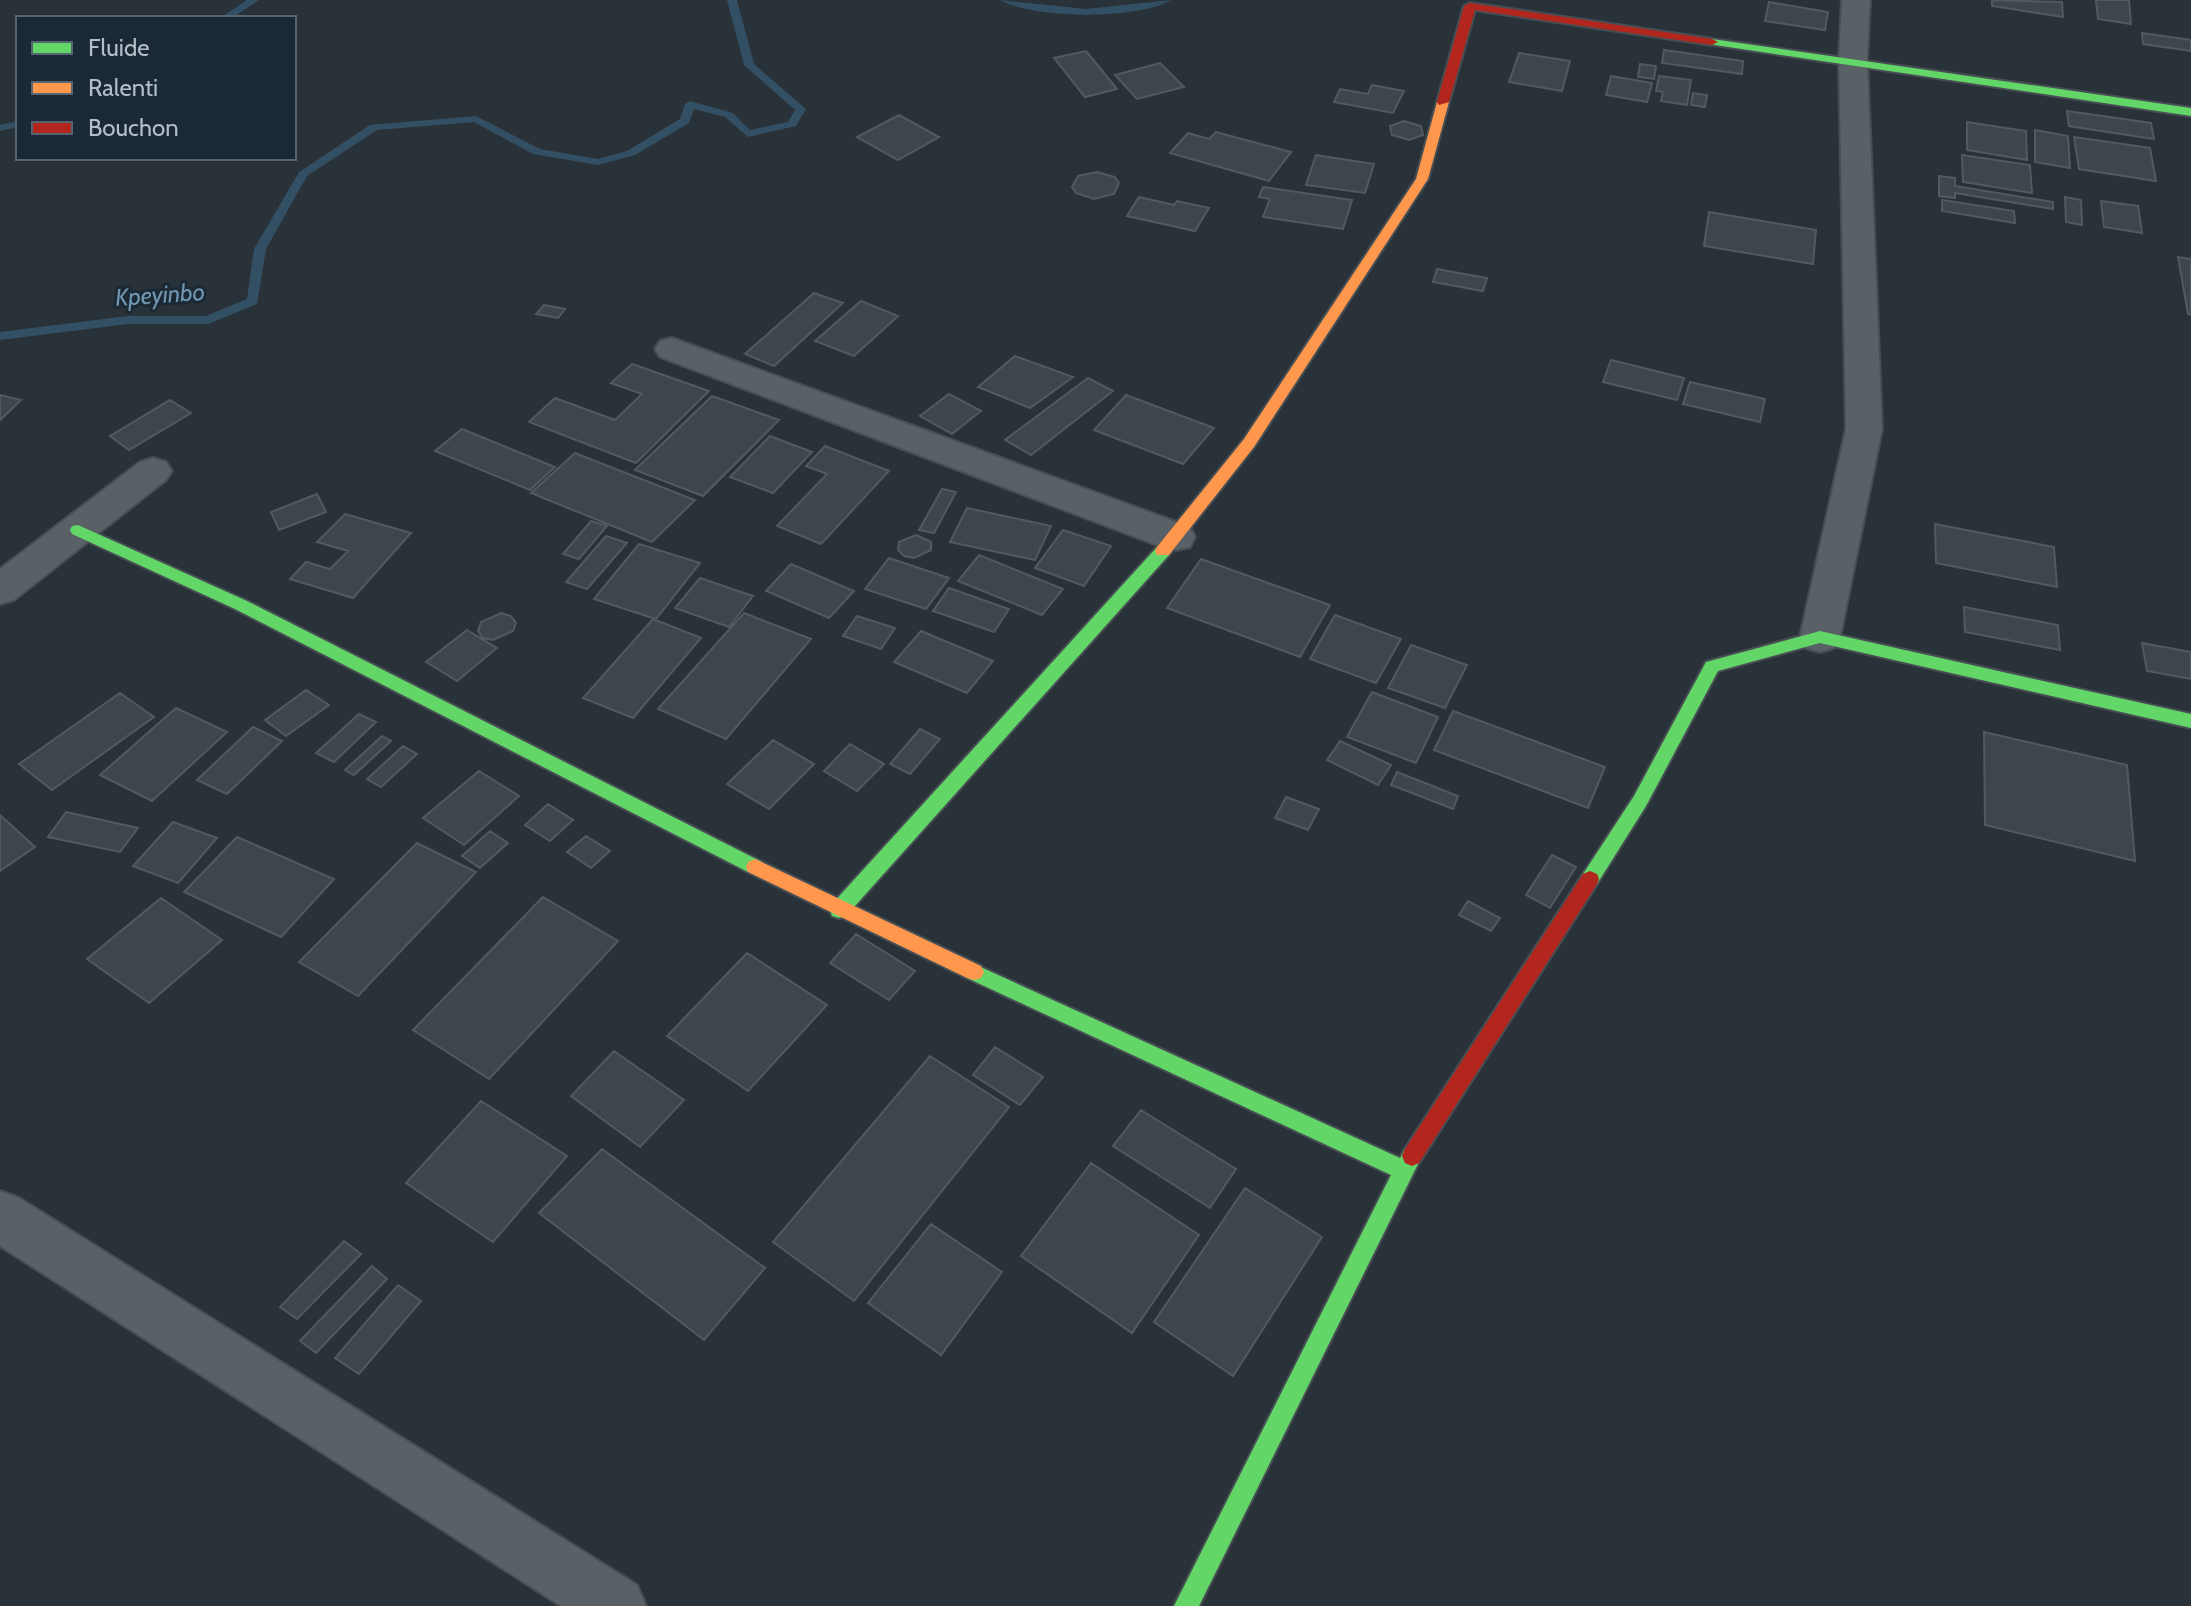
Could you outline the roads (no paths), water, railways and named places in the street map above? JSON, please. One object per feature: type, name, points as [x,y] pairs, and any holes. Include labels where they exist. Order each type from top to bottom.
[{"type":"street","points":[[1820,637],[1864,429],[1853,59],[1856,0]]},
{"type":"street","points":[[839,910],[1176,537],[1249,443],[1422,179],[1470,6],[1853,59],[2191,112]]},
{"type":"street","points":[[672,349],[1176,537]]},
{"type":"street","points":[[0,590],[153,471]]},
{"type":"street","points":[[78,530],[241,605],[839,910],[1403,1170]]},
{"type":"street","points":[[1186,1606],[1403,1170],[1640,801],[1712,666],[1820,637],[2191,721]]},
{"type":"street","points":[[0,1216],[616,1606]]},
{"type":"waterway","points":[[228,16],[254,0]]},
{"type":"waterway","name":"Kpeyinbo","points":[[0,336],[128,320],[208,320],[253,301],[260,249],[303,174],[374,127],[476,119],[537,152],[598,162],[631,153],[685,121],[690,104],[729,115],[748,134],[792,124],[801,109],[749,65],[732,0]]},
{"type":"waterway","name":"Kpeyinbo","points":[[1005,0],[1086,12],[1126,9],[1166,0]]},
{"type":"waterway","points":[[0,128],[16,124]]}]
